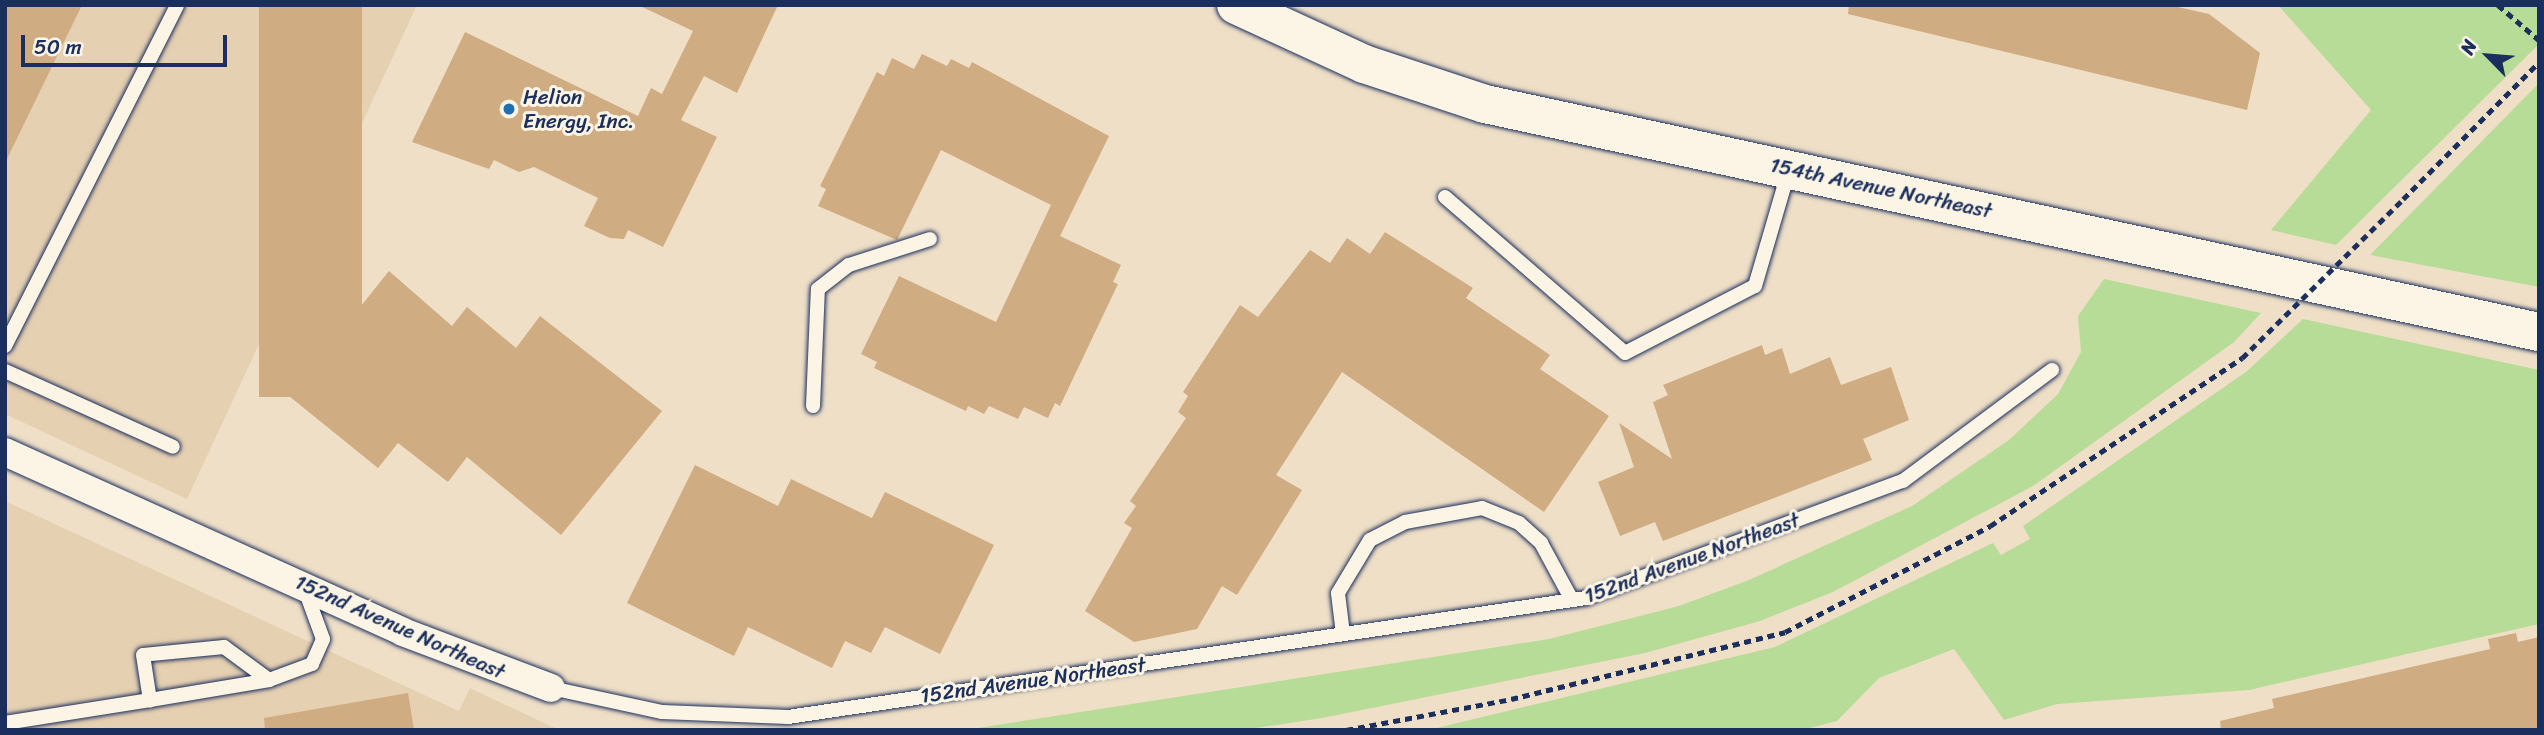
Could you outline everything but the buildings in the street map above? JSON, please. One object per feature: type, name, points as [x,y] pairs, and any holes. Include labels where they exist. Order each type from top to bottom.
[{"type":"main road","name":"154th Avenue Northeast","points":[[1236,5],[1364,64],[1472,100],[2539,332]]},
{"type":"street","name":"152nd Avenue Northeast","points":[[5,452],[303,583],[403,632],[551,688]]},
{"type":"lane","points":[[5,346],[177,5]]},
{"type":"lane","points":[[1445,197],[1625,353],[1755,286],[1790,169]]},
{"type":"lane","points":[[813,406],[818,289],[849,265],[930,239]]},
{"type":"lane","name":"152nd Avenue Northeast","points":[[551,688],[662,712],[788,717],[1572,600],[1903,481],[2052,370]]},
{"type":"lane","points":[[5,371],[173,447]]},
{"type":"lane","points":[[1343,634],[1338,593],[1370,540],[1405,522],[1482,508],[1519,523],[1541,543],[1572,600]]},
{"type":"lane","points":[[5,723],[269,680],[312,664],[323,639],[303,583]]},
{"type":"lane","points":[[150,700],[143,655],[224,647],[269,680]]},
{"type":"path","points":[[2498,5],[2539,40]]},
{"type":"path","points":[[1346,730],[1511,699],[1784,632],[1990,526],[2242,358],[2539,62]]},
{"type":"shaded area","points":[[5,5],[417,5],[187,499],[5,414]]},
{"type":"shaded area","points":[[5,501],[459,711],[470,688],[559,730],[5,730]]},
{"type":"green space","points":[[2278,5],[2539,5],[2539,44],[2336,245],[2271,230],[2371,110]]},
{"type":"green space","points":[[2539,83],[2539,287],[2370,255]]},
{"type":"green space","points":[[2104,279],[2261,313],[2234,342],[2033,486],[1833,592],[1760,621],[1645,653],[1322,718],[1243,730],[965,730],[1549,639],[1679,606],[1749,580],[1912,506],[2009,440],[2058,394],[2081,352],[2078,316]]},
{"type":"green space","points":[[2303,319],[2539,370],[2539,624],[2249,690],[2057,704],[2004,720],[1954,649],[1879,678],[1837,721],[1802,730],[1428,730],[1775,647],[1993,543],[2001,555],[2030,539],[2023,526],[2246,372]]},
{"type":"place","name":"Helion Energy, Inc.","points":[[509,109]]}]
